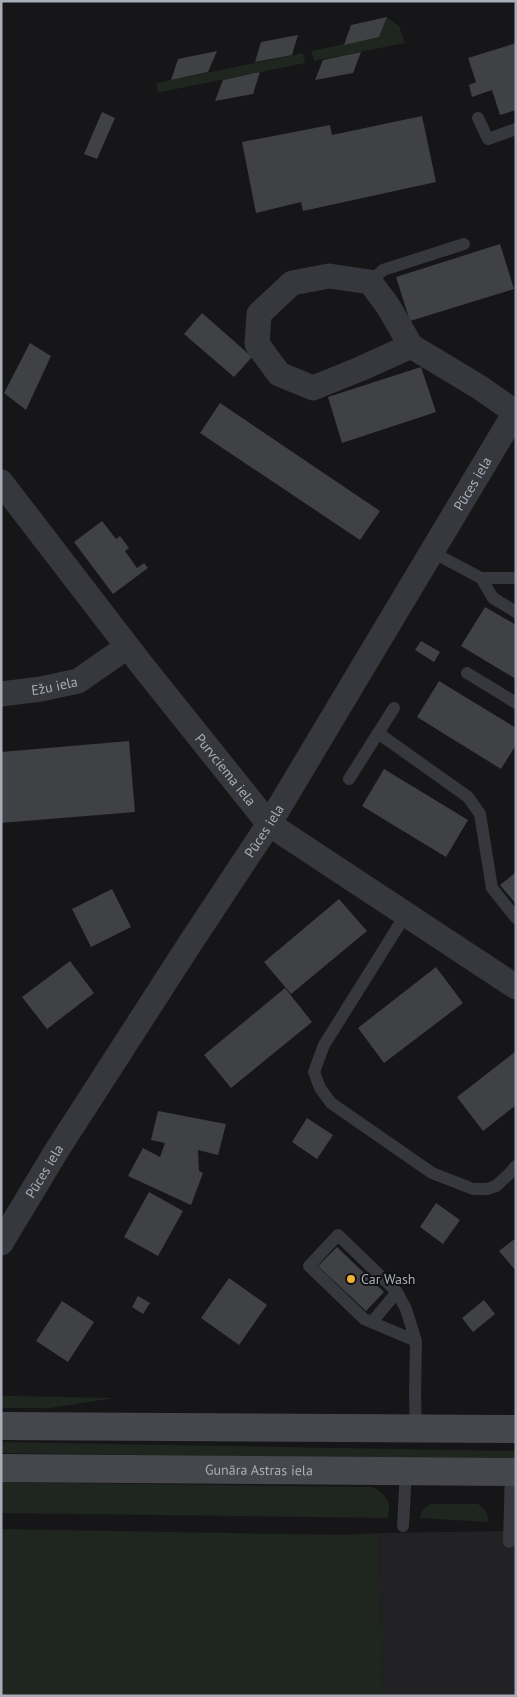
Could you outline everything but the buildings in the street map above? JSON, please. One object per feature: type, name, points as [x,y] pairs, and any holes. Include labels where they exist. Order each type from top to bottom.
[{"type":"main road","points":[[1,1426],[516,1429]]},
{"type":"main road","name":"Gunāra Astras iela","points":[[1,1468],[513,1472]]},
{"type":"street","points":[[411,346],[313,388],[279,374],[257,344],[259,314],[292,283],[329,276],[370,282],[388,306],[411,346],[516,411]]},
{"type":"street","name":"Pūces iela","points":[[1,1244],[58,1150],[269,824],[516,411]]},
{"type":"street","name":"Purvciema iela","points":[[1,482],[127,647],[269,824],[516,987]]},
{"type":"street","name":"Ežu iela","points":[[1,694],[41,689],[78,680],[127,647]]},
{"type":"lane","points":[[478,118],[488,139],[516,129]]},
{"type":"lane","points":[[370,282],[383,270],[464,244]]},
{"type":"lane","points":[[432,552],[481,578],[516,578]]},
{"type":"lane","points":[[481,578],[493,598],[516,612]]},
{"type":"lane","points":[[467,673],[516,703]]},
{"type":"lane","points":[[349,779],[394,708]]},
{"type":"lane","points":[[378,733],[468,797],[480,814],[492,888],[516,918]]},
{"type":"lane","points":[[406,914],[324,1045],[314,1072],[320,1088],[331,1104],[432,1173],[473,1189],[487,1188],[496,1186],[516,1166]]},
{"type":"lane","points":[[416,1341],[364,1319],[309,1266],[338,1235],[397,1292],[406,1309],[416,1341],[416,1429]]},
{"type":"lane","points":[[372,1322],[397,1292]]},
{"type":"lane","points":[[403,1526],[406,1471]]},
{"type":"lane","points":[[509,1542],[513,1472]]},
{"type":"shaded area","points":[[387,17],[399,26],[405,43],[314,61],[311,51],[379,37]]},
{"type":"shaded area","points":[[303,53],[305,63],[161,92],[157,91],[157,83]]},
{"type":"shaded area","points":[[1,1396],[114,1398],[50,1408],[1,1408]]},
{"type":"shaded area","points":[[1,1442],[516,1451],[516,1460],[1,1453]]},
{"type":"shaded area","points":[[1,1482],[372,1487],[381,1493],[389,1503],[389,1513],[387,1518],[1,1513]]},
{"type":"shaded area","points":[[430,1504],[478,1504],[486,1511],[489,1522],[419,1518],[423,1509]]},
{"type":"shaded area","points":[[1,1529],[346,1535],[379,1533],[382,1696],[1,1696]]},
{"type":"shaded area","points":[[516,1531],[516,1696],[382,1696],[379,1533]]},
{"type":"place","name":"Car Wash","points":[[351,1279]]}]
